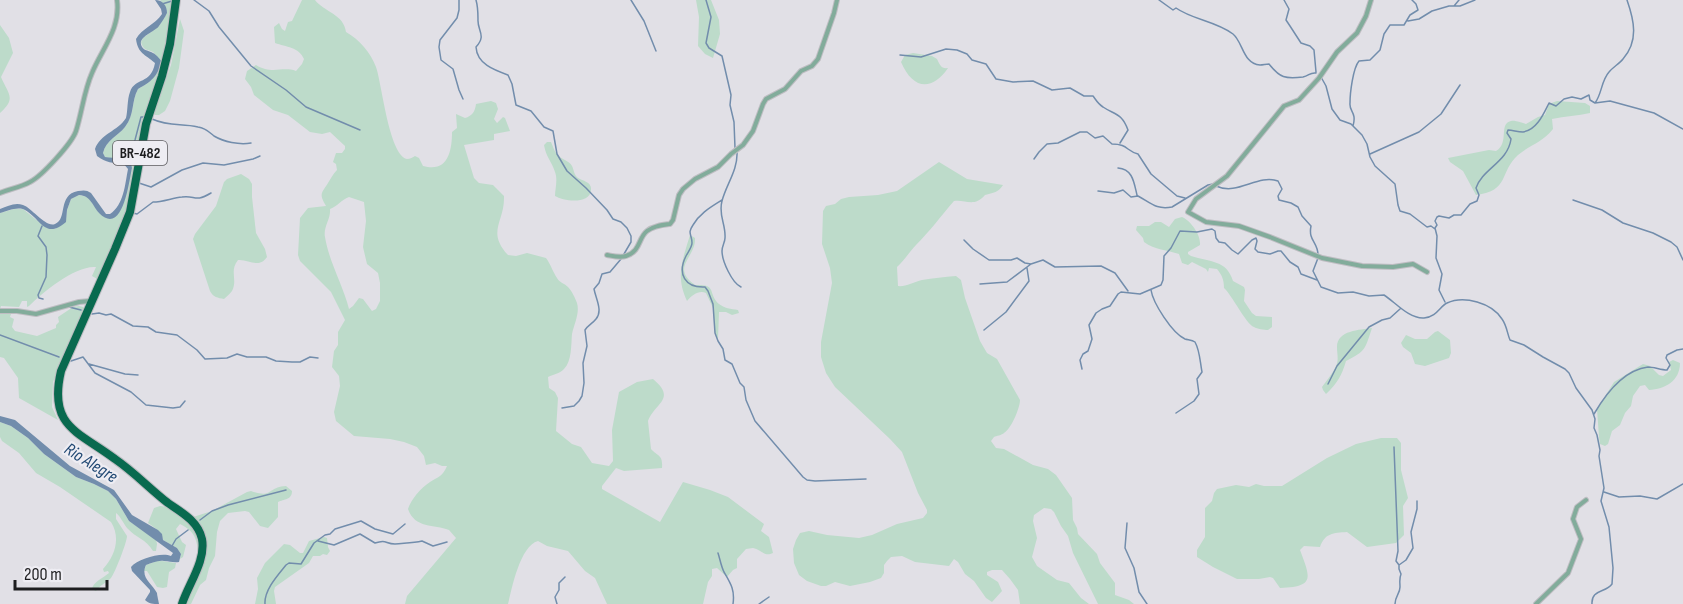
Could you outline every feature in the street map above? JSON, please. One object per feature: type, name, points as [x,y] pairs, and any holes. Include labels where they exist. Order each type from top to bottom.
[{"type":"highway","name":"BR-482","points":[[176,0],[170,44],[146,124],[130,212],[116,249],[61,371],[57,393],[66,422],[76,433],[117,460],[197,527],[202,540],[201,558],[183,604]]},
{"type":"street","points":[[0,193],[34,180],[72,139],[77,128],[89,79],[117,20],[117,0]]},
{"type":"street","points":[[607,255],[627,256],[639,246],[647,231],[671,223],[678,195],[683,189],[695,179],[714,170],[745,143],[753,131],[766,99],[784,89],[801,71],[812,66],[818,59],[837,0]]},
{"type":"street","points":[[1371,0],[1357,33],[1337,52],[1319,78],[1299,100],[1284,106],[1227,176],[1196,199],[1188,212],[1206,222],[1239,226],[1322,258],[1362,266],[1393,267],[1413,264],[1427,272]]},
{"type":"street","points":[[0,311],[36,314],[79,302],[91,302]]},
{"type":"street","points":[[1536,604],[1568,573],[1573,564],[1581,538],[1572,519],[1577,507],[1586,500]]},
{"type":"green space","points":[[160,0],[176,0],[171,38],[152,100],[131,204],[99,280],[92,276],[96,267],[79,270],[60,280],[29,306],[27,307],[27,301],[22,301],[19,307],[1,306],[0,310],[0,213],[23,209],[44,226],[55,229],[66,220],[71,199],[79,195],[88,197],[99,213],[116,216],[132,168],[121,158],[105,157],[103,153],[107,145],[128,122],[138,89],[153,78],[161,62],[153,52],[144,48],[141,42],[159,26],[167,13]]},
{"type":"green space","points":[[302,0],[315,0],[342,21],[346,32],[364,47],[376,67],[395,145],[401,155],[407,159],[415,156],[419,158],[423,166],[438,166],[447,159],[452,132],[457,128],[456,114],[465,118],[473,113],[476,104],[491,101],[496,103],[498,109],[494,119],[497,123],[503,117],[505,118],[510,131],[494,134],[494,140],[464,145],[474,178],[479,183],[493,185],[504,196],[497,233],[498,239],[508,255],[516,256],[527,253],[546,258],[558,280],[571,290],[578,307],[567,366],[562,371],[548,377],[549,388],[558,398],[556,431],[572,444],[581,447],[592,463],[609,466],[613,461],[612,430],[619,392],[637,382],[653,379],[660,386],[664,396],[648,421],[651,449],[661,458],[662,468],[624,471],[616,468],[602,489],[660,522],[683,482],[710,490],[728,497],[764,524],[761,531],[769,537],[773,553],[765,554],[753,548],[746,549],[737,559],[737,568],[727,577],[717,568],[712,569],[703,604],[607,604],[595,578],[585,571],[568,551],[547,546],[538,541],[532,544],[522,559],[508,604],[405,604],[407,596],[456,538],[449,530],[425,525],[415,520],[408,509],[411,501],[420,491],[442,474],[447,466],[435,463],[426,465],[424,456],[417,447],[404,442],[354,436],[336,421],[334,412],[340,386],[339,376],[332,367],[334,351],[338,345],[338,332],[345,320],[331,292],[300,261],[298,255],[300,218],[308,208],[326,206],[322,194],[337,170],[333,162],[336,153],[342,153],[345,146],[330,132],[322,134],[310,132],[288,115],[273,110],[254,95],[245,79],[247,71],[256,65],[272,70],[296,71],[302,64],[304,59],[299,52],[275,43],[274,27],[279,23],[285,31],[288,22],[292,21]],"holes":[[[349,197],[364,202],[366,221],[363,247],[367,264],[378,273],[380,283],[380,301],[376,309],[372,311],[363,299],[359,298],[349,309],[327,246],[325,233],[330,209]]]},
{"type":"green space","points":[[696,0],[711,0],[719,20],[720,34],[713,58],[705,54],[698,46],[699,17]]},
{"type":"green space","points":[[180,19],[184,31],[179,68],[165,111],[155,115],[171,65]]},
{"type":"green space","points":[[0,25],[9,38],[13,53],[1,77],[10,100],[0,113]]},
{"type":"green space","points":[[913,53],[932,56],[942,67],[948,68],[942,76],[929,84],[916,82],[905,71],[901,62],[905,55]]},
{"type":"green space","points":[[1557,101],[1585,103],[1590,106],[1590,113],[1552,119],[1553,129],[1512,161],[1499,185],[1487,193],[1476,195],[1463,171],[1448,158],[1489,150],[1496,151],[1502,143],[1507,123],[1514,121],[1526,124],[1545,115],[1549,104]]},
{"type":"green space","points":[[551,142],[559,156],[571,164],[578,178],[590,185],[591,190],[586,198],[570,200],[555,196],[556,175],[545,149],[544,145]]},
{"type":"green space","points":[[939,162],[967,179],[1003,185],[998,191],[985,195],[977,201],[954,201],[897,267],[898,286],[922,280],[956,276],[961,280],[980,341],[987,353],[997,359],[1020,400],[1017,413],[1007,431],[994,437],[991,441],[996,448],[1004,449],[1056,475],[1072,498],[1073,520],[1078,534],[1097,554],[1100,563],[1115,583],[1115,595],[1134,604],[1098,604],[1073,553],[1068,536],[1054,512],[1044,508],[1034,515],[1037,538],[1032,557],[1037,566],[1057,580],[1069,583],[1089,604],[1020,604],[1018,590],[1002,570],[987,572],[987,575],[998,582],[1002,591],[992,602],[986,598],[954,559],[949,566],[915,562],[902,556],[891,557],[884,565],[881,578],[850,586],[835,582],[821,586],[799,575],[794,563],[793,549],[800,533],[809,531],[859,538],[897,524],[923,518],[927,513],[902,452],[835,387],[826,373],[821,357],[821,342],[832,283],[822,244],[823,211],[826,206],[835,204],[841,199],[897,191]]},
{"type":"green space","points":[[241,174],[252,184],[256,233],[267,257],[264,261],[257,263],[238,260],[234,268],[234,287],[224,299],[214,296],[210,291],[193,239],[216,206],[224,182]]},
{"type":"green space","points":[[1182,217],[1195,229],[1200,241],[1200,245],[1188,254],[1217,263],[1227,269],[1233,281],[1244,287],[1244,301],[1252,313],[1256,316],[1272,317],[1272,327],[1265,330],[1251,325],[1224,288],[1224,282],[1217,269],[1209,268],[1208,272],[1192,262],[1188,265],[1182,263],[1179,254],[1148,245],[1136,230],[1137,226],[1149,226],[1155,222],[1161,222],[1169,227],[1175,219]]},
{"type":"green space","points":[[690,235],[695,238],[692,251],[684,267],[688,279],[695,285],[710,288],[719,304],[738,310],[739,313],[732,315],[719,312],[718,339],[715,333],[713,308],[706,293],[696,294],[687,301],[683,292],[681,268]]},
{"type":"green space","points":[[79,306],[85,310],[53,382],[52,407],[58,420],[19,398],[18,378],[4,358],[0,357],[0,314],[11,314],[10,317],[14,319],[12,327],[15,331],[37,336],[56,328],[59,322],[58,317],[73,307]]},
{"type":"green space","points":[[1372,328],[1364,349],[1346,361],[1339,379],[1326,394],[1322,387],[1337,364],[1338,341],[1350,332]]},
{"type":"green space","points":[[1438,331],[1450,340],[1449,358],[1425,366],[1415,364],[1411,353],[1401,343],[1406,335],[1415,339],[1427,339]]},
{"type":"green space","points":[[1673,360],[1680,363],[1674,379],[1666,386],[1655,389],[1649,390],[1645,385],[1640,386],[1620,425],[1612,431],[1608,444],[1605,446],[1600,444],[1597,409],[1614,382],[1643,364],[1650,366],[1663,376],[1671,370],[1669,362]]},
{"type":"green space","points":[[0,422],[11,426],[28,438],[44,454],[76,477],[108,491],[116,499],[129,521],[156,539],[156,551],[153,551],[130,531],[116,513],[116,519],[127,536],[125,544],[111,578],[96,591],[92,589],[96,582],[109,573],[104,572],[103,569],[115,547],[116,534],[111,522],[36,473],[19,453],[2,441]]},
{"type":"green space","points":[[1381,438],[1397,438],[1401,443],[1401,470],[1408,498],[1403,506],[1404,535],[1396,543],[1367,547],[1347,532],[1330,535],[1324,539],[1320,547],[1304,546],[1300,550],[1308,574],[1305,583],[1280,588],[1273,578],[1237,579],[1197,557],[1197,550],[1205,537],[1205,508],[1212,501],[1217,489],[1236,485],[1249,487],[1256,484],[1282,486],[1327,458],[1356,444]]},
{"type":"green space","points":[[286,486],[292,494],[289,498],[278,502],[278,517],[268,528],[260,526],[249,512],[245,511],[228,513],[220,521],[215,556],[206,580],[200,585],[191,604],[186,604],[205,549],[190,518],[212,511],[247,492],[263,494]]},
{"type":"green space","points":[[160,506],[174,511],[192,527],[197,534],[199,555],[194,536],[185,527],[180,524],[176,529],[182,542],[186,545],[183,557],[180,559],[181,554],[177,548],[163,540],[159,532],[148,523],[154,508]]},
{"type":"green space","points":[[327,538],[330,551],[327,555],[313,556],[309,563],[275,587],[276,604],[255,604],[258,589],[257,578],[265,563],[284,544],[303,553],[309,541]]},
{"type":"green space","points":[[157,561],[176,563],[175,568],[169,572],[167,587],[157,587],[147,571],[144,571],[146,565]]},
{"type":"water","points":[[155,0],[164,4],[167,13],[159,26],[141,43],[144,49],[154,54],[162,62],[153,78],[138,89],[128,122],[112,138],[103,153],[105,157],[130,159],[132,168],[129,184],[119,213],[114,218],[107,218],[99,213],[89,199],[79,195],[71,199],[66,222],[53,229],[44,226],[25,210],[19,208],[0,213],[0,209],[20,204],[43,221],[55,224],[61,217],[67,197],[82,190],[91,193],[106,214],[115,210],[123,194],[128,169],[123,163],[100,158],[95,149],[101,140],[126,118],[132,87],[147,78],[153,70],[155,63],[140,51],[136,39],[162,14]]},
{"type":"water","points":[[0,416],[15,420],[70,466],[114,490],[132,515],[158,530],[163,540],[177,548],[181,554],[179,562],[157,561],[146,565],[144,573],[157,593],[159,604],[151,604],[145,600],[150,590],[131,567],[150,557],[171,556],[173,553],[129,521],[116,499],[108,491],[76,477],[44,454],[28,438],[11,426],[0,422]]},
{"type":"waterway","points":[[194,0],[209,11],[251,66],[306,107],[360,130]]},
{"type":"waterway","points":[[459,0],[457,18],[440,40],[439,47],[441,60],[453,69],[463,99]]},
{"type":"waterway","points":[[476,0],[481,36],[476,47],[479,58],[492,68],[508,75],[516,105],[531,111],[544,127],[553,131],[557,154],[567,171],[586,188],[613,219],[621,222],[627,228],[631,242],[624,254]]},
{"type":"waterway","points":[[631,0],[644,21],[656,51]]},
{"type":"waterway","points":[[706,0],[711,17],[706,43],[709,48],[722,56],[731,95],[735,148]]},
{"type":"waterway","points":[[1159,0],[1173,10],[1176,8],[1233,34],[1254,64],[1269,64],[1280,75],[1292,78],[1316,73]]},
{"type":"waterway","points":[[1284,0],[1289,9],[1286,20],[1301,43],[1314,50],[1316,72]]},
{"type":"waterway","points":[[1353,126],[1354,118],[1350,99],[1357,64],[1359,61],[1370,60],[1380,50],[1384,34],[1390,25],[1404,25],[1410,15],[1418,10],[1412,0]]},
{"type":"waterway","points":[[1454,6],[1459,0]]},
{"type":"waterway","points":[[1408,21],[1419,19],[1432,11],[1449,6],[1460,6],[1475,0]]},
{"type":"waterway","points":[[1595,103],[1606,76],[1623,59],[1631,45],[1634,30],[1627,0]]},
{"type":"waterway","points":[[162,4],[172,1]]},
{"type":"waterway","points":[[900,55],[921,57],[946,49],[957,50],[967,54],[972,60],[986,64],[996,79],[1013,82],[1033,81],[1052,90],[1070,88],[1084,96],[1093,96],[1100,105],[1118,115],[1126,124],[1128,130],[1120,143]]},
{"type":"waterway","points":[[1321,77],[1326,86],[1332,109],[1340,120],[1351,124],[1362,135],[1375,166],[1395,184],[1400,211],[1410,214],[1427,227],[1431,226],[1435,229]]},
{"type":"waterway","points":[[1370,154],[1419,132],[1441,114],[1460,85]]},
{"type":"waterway","points":[[1445,302],[1439,290],[1442,274],[1436,258],[1435,228],[1437,225],[1435,221],[1437,217],[1449,218],[1461,215],[1470,204],[1477,201],[1479,195],[1476,188],[1479,181],[1500,160],[1509,147],[1511,139],[1507,133],[1508,130],[1528,131],[1539,120],[1549,103],[1556,106],[1564,99],[1572,97],[1581,99],[1589,95],[1590,100],[1595,103]]},
{"type":"waterway","points":[[1595,103],[1610,101],[1654,113],[1683,129]]},
{"type":"waterway","points":[[126,157],[135,140],[141,117],[144,117]]},
{"type":"waterway","points":[[152,119],[201,128],[227,141],[251,143]]},
{"type":"waterway","points":[[1034,159],[1047,144],[1058,143],[1080,132],[1087,132],[1095,138],[1103,136],[1112,144],[1124,146],[1138,154],[1151,174],[1177,196],[1185,198]]},
{"type":"waterway","points":[[737,152],[736,165],[721,206],[725,233],[722,251],[728,271],[741,287]]},
{"type":"waterway","points":[[139,183],[151,187],[182,170],[203,163],[224,165],[260,156]]},
{"type":"waterway","points":[[1118,168],[1130,174],[1137,195]]},
{"type":"waterway","points":[[1216,186],[1232,188],[1263,180],[1278,181],[1282,189],[1278,196],[1279,200],[1298,207],[1311,226],[1310,231],[1318,255]]},
{"type":"waterway","points":[[1098,191],[1114,193],[1123,190],[1131,197],[1138,196],[1154,205],[1166,208],[1172,207],[1213,184]]},
{"type":"waterway","points":[[133,213],[137,214],[153,202],[182,197],[198,198],[211,193]]},
{"type":"waterway","points":[[722,200],[702,214],[691,228],[692,245],[682,269],[688,282],[698,287],[705,287],[708,291],[713,304],[715,333],[723,349],[725,360],[732,364],[744,387],[746,400],[755,421],[807,480],[866,479]]},
{"type":"waterway","points":[[1573,200],[1602,210],[1623,223],[1671,242],[1677,247],[1683,260]]},
{"type":"waterway","points":[[42,226],[38,236],[46,247],[46,277],[38,295],[43,299]]},
{"type":"waterway","points":[[1082,369],[1080,360],[1088,351],[1092,339],[1089,325],[1096,313],[1110,306],[1121,292],[1140,294],[1161,285],[1164,256],[1180,231],[1197,232],[1212,229],[1219,242],[1225,243],[1238,254],[1256,238],[1255,249],[1258,252],[1270,254],[1281,251],[1290,262],[1298,267],[1301,274],[1317,280]]},
{"type":"waterway","points":[[964,240],[989,260],[1017,258],[1031,264]]},
{"type":"waterway","points":[[1318,258],[1313,271],[1321,287],[1338,293],[1384,295],[1418,318],[1432,316],[1445,304],[1454,301],[1469,300],[1485,305],[1502,319],[1510,340],[1524,345],[1569,373],[1576,388],[1592,410],[1595,419],[1594,428],[1600,450],[1604,488],[1601,501],[1609,527],[1613,568],[1612,584],[1596,593],[1592,604]]},
{"type":"waterway","points":[[562,408],[574,406],[582,396],[583,363],[587,346],[585,330],[596,319],[599,312],[594,289],[602,274],[610,272],[621,259]]},
{"type":"waterway","points":[[980,284],[1007,282],[1031,264],[1043,260],[1055,267],[1101,266],[1115,273],[1128,291]]},
{"type":"waterway","points":[[984,330],[1006,312],[1029,281],[1027,268]]},
{"type":"waterway","points":[[1151,290],[1155,302],[1169,324],[1180,336],[1195,342],[1199,353],[1202,372],[1197,379],[1199,394],[1194,401],[1176,413]]},
{"type":"waterway","points":[[69,307],[81,310]]},
{"type":"waterway","points":[[1328,384],[1337,366],[1369,327],[1390,318],[1400,309]]},
{"type":"waterway","points":[[92,314],[111,314],[133,326],[148,327],[156,332],[177,335],[205,359],[227,358],[237,354],[292,362],[300,362],[310,357],[318,358]]},
{"type":"waterway","points":[[0,335],[59,357]]},
{"type":"waterway","points":[[1594,414],[1623,378],[1648,367],[1667,370],[1670,365],[1666,358],[1667,355],[1683,349]]},
{"type":"waterway","points":[[71,361],[83,357],[95,373],[131,392],[146,405],[173,408],[180,407],[185,401]]},
{"type":"waterway","points":[[89,364],[125,374],[138,375]]},
{"type":"waterway","points":[[1394,447],[1398,551],[1396,561],[1401,574],[1400,589],[1395,604]]},
{"type":"waterway","points":[[1604,492],[1619,497],[1640,496],[1657,499],[1683,484]]},
{"type":"waterway","points":[[200,520],[212,511],[228,505],[286,490]]},
{"type":"waterway","points":[[1399,565],[1406,560],[1413,548],[1411,532],[1417,501]]},
{"type":"waterway","points":[[265,604],[269,588],[286,565],[301,564],[314,543],[335,529],[361,521],[375,529],[393,534],[405,524]]},
{"type":"waterway","points":[[1127,523],[1125,548],[1134,568],[1139,592],[1147,604]]},
{"type":"waterway","points":[[172,546],[176,539],[188,530]]},
{"type":"waterway","points":[[318,541],[334,545],[360,534],[375,543],[395,544],[422,541],[433,546],[447,542]]},
{"type":"waterway","points":[[718,553],[723,570],[732,587],[733,604]]},
{"type":"waterway","points":[[557,604],[555,597],[559,590],[559,583],[565,577]]},
{"type":"waterway","points":[[759,604],[769,597]]},
{"type":"water label","name":"Rio Alegre","points":[[91,463]]}]
